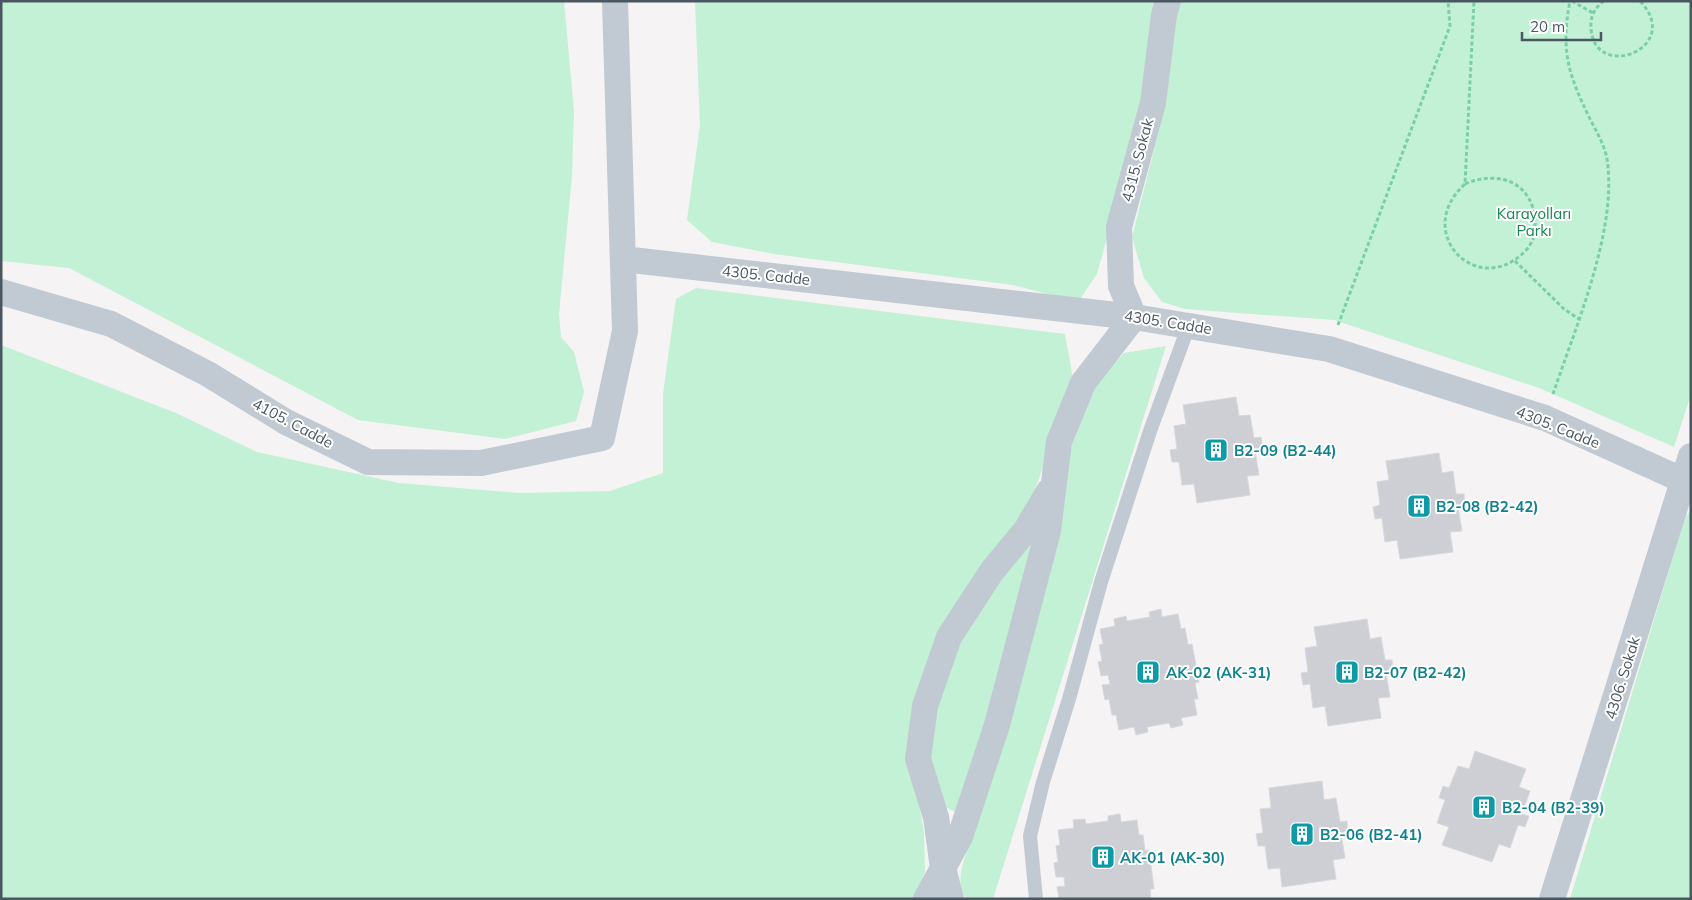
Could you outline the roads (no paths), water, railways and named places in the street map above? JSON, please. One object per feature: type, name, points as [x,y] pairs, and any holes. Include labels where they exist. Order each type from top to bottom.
[{"type":"street","points":[[615,1],[623,259]]},
{"type":"street","name":"4315. Sokak","points":[[1134,317],[1121,286],[1118,227],[1153,103],[1164,15],[1168,1]]},
{"type":"street","name":"4305. Cadde","points":[[623,259],[1134,317],[1329,349],[1545,418],[1687,482]]},
{"type":"street","name":"4105. Cadde","points":[[1,292],[112,324],[208,374],[286,422],[368,462],[481,463],[602,438],[625,331],[623,259]]},
{"type":"street","points":[[926,899],[960,837],[997,725],[1048,531],[1052,486],[1059,442],[1082,383],[1134,317]]},
{"type":"street","name":"4306. Sokak","points":[[1552,899],[1687,482],[1691,456]]},
{"type":"street","points":[[951,899],[943,868],[936,817],[918,759],[925,706],[949,637],[992,571],[1026,530],[1052,486]]},
{"type":"lane","points":[[1036,899],[1030,836],[1043,782],[1069,699],[1101,582],[1150,431],[1189,325]]},
{"type":"place","name":"B2-09 (B2-44)","points":[[1216,450]]},
{"type":"place","name":"B2-08 (B2-42)","points":[[1419,506]]},
{"type":"place","name":"AK-02 (AK-31)","points":[[1148,672]]},
{"type":"place","name":"B2-07 (B2-42)","points":[[1347,672]]},
{"type":"place","name":"B2-04 (B2-39)","points":[[1484,807]]},
{"type":"place","name":"B2-06 (B2-41)","points":[[1302,834]]},
{"type":"place","name":"AK-01 (AK-30)","points":[[1103,857]]},
{"type":"park label","name":"Karayolları Parkı","points":[[1534,222]]}]
